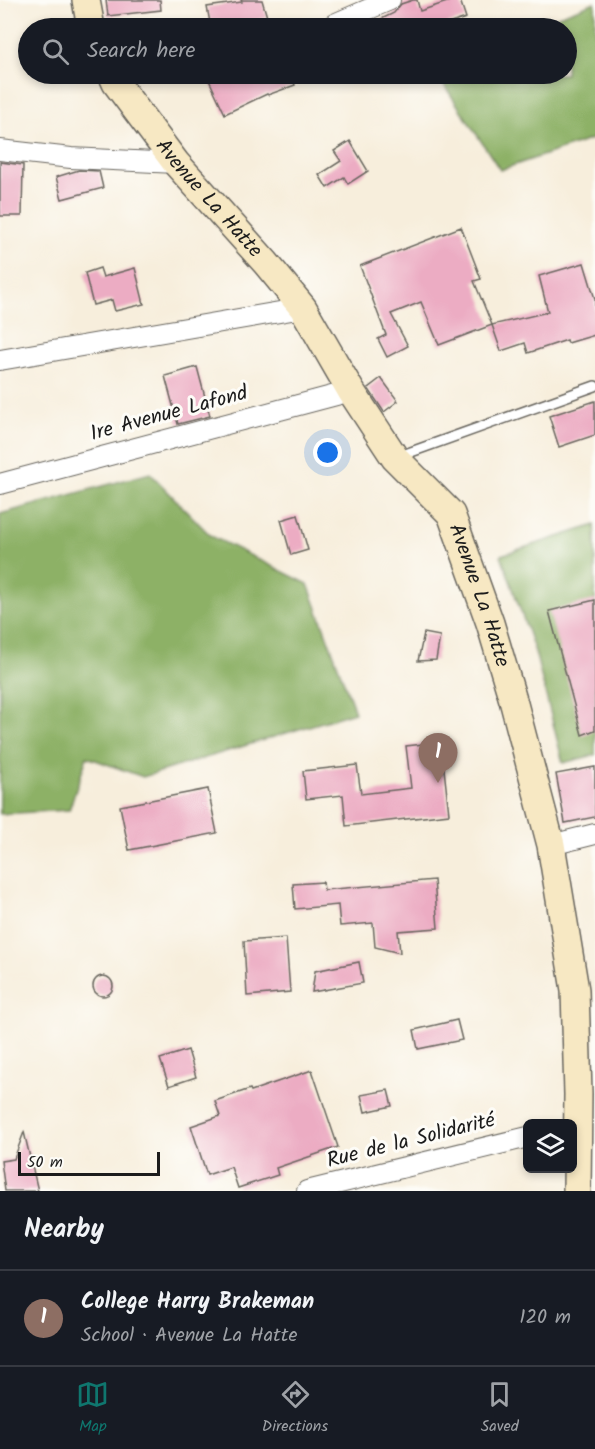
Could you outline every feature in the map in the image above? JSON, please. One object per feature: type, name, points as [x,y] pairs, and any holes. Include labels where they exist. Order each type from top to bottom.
[{"type":"street","points":[[348,18],[390,0]]},
{"type":"street","name":"Avenue La Hatte","points":[[117,84],[176,163],[266,263],[303,308],[351,391],[395,458],[451,514],[496,645],[551,844],[575,990],[575,1119]]},
{"type":"street","points":[[0,150],[71,158],[176,163]]},
{"type":"street","points":[[0,360],[303,308]]},
{"type":"street","name":"1re Avenue Lafond","points":[[0,484],[351,391]]},
{"type":"street","points":[[551,844],[595,834]]},
{"type":"street","name":"Avenue La Hatte","points":[[577,1137],[583,1172]]},
{"type":"street","name":"Rue de la Solidarité","points":[[307,1191],[523,1138]]},
{"type":"lane","points":[[395,458],[595,386]]},
{"type":"green space","points":[[595,2],[595,138],[500,170],[444,84],[577,84],[577,18],[553,18]]},
{"type":"green space","points":[[150,473],[211,536],[308,584],[355,712],[143,777],[87,757],[69,810],[0,814],[0,514]]},
{"type":"green space","points":[[595,525],[595,755],[563,763],[535,652],[501,555]]},
{"type":"building","points":[[106,0],[160,0],[161,10],[108,16]]},
{"type":"building","points":[[241,0],[262,0],[267,17],[209,18],[207,7],[242,2]]},
{"type":"building","points":[[417,0],[420,11],[453,0],[460,0],[466,18],[384,18],[394,13],[401,4]]},
{"type":"building","points":[[211,84],[295,84],[267,94],[225,114]]},
{"type":"building","points":[[350,141],[368,171],[348,184],[344,177],[327,188],[319,175],[341,161],[334,151]]},
{"type":"building","points":[[0,162],[23,165],[22,216],[0,216]]},
{"type":"building","points":[[79,170],[99,171],[103,188],[62,199],[56,177]]},
{"type":"building","points":[[461,227],[481,279],[474,281],[492,325],[439,345],[421,302],[391,314],[408,346],[387,357],[378,339],[386,335],[360,266]]},
{"type":"building","points":[[584,263],[595,299],[595,335],[568,343],[567,340],[528,353],[525,343],[501,351],[492,325],[548,312],[539,276]]},
{"type":"building","points":[[100,268],[103,277],[135,268],[144,304],[115,311],[112,300],[93,305],[85,273]]},
{"type":"building","points":[[197,367],[210,416],[178,424],[165,376]]},
{"type":"building","points":[[381,378],[398,401],[384,412],[368,388]]},
{"type":"building","points":[[595,401],[595,435],[559,447],[549,416]]},
{"type":"building","points":[[298,515],[308,550],[291,555],[281,520]]},
{"type":"building","points":[[595,600],[595,730],[582,735],[549,611]]},
{"type":"building","points":[[424,633],[440,636],[436,660],[418,661]]},
{"type":"building","points":[[441,742],[449,814],[346,826],[343,795],[306,799],[303,771],[357,765],[361,794],[411,788],[406,746]]},
{"type":"building","points":[[595,767],[595,817],[565,823],[556,774]]},
{"type":"building","points":[[208,789],[217,833],[129,850],[120,806]]},
{"type":"building","points":[[434,880],[438,928],[398,931],[400,953],[375,947],[373,923],[340,926],[338,905],[295,909],[293,884],[323,882],[324,890]]},
{"type":"building","points":[[286,938],[290,992],[247,996],[244,941]]},
{"type":"building","points":[[359,962],[363,983],[312,992],[315,971]]},
{"type":"building","points":[[103,976],[110,979],[113,986],[110,993],[103,996],[96,993],[93,986],[96,979]]},
{"type":"building","points":[[457,1020],[462,1040],[418,1049],[414,1030]]},
{"type":"building","points":[[188,1050],[196,1077],[169,1086],[160,1059]]},
{"type":"building","points":[[312,1070],[338,1147],[276,1168],[278,1175],[238,1188],[231,1167],[207,1175],[191,1126],[220,1116],[215,1101]]},
{"type":"building","points":[[388,1090],[392,1106],[365,1112],[361,1095]]},
{"type":"building","points":[[24,1132],[38,1191],[5,1191],[1,1161],[14,1159]]},
{"type":"place","name":"College Harry Brakeman","points":[[438,783]]}]
